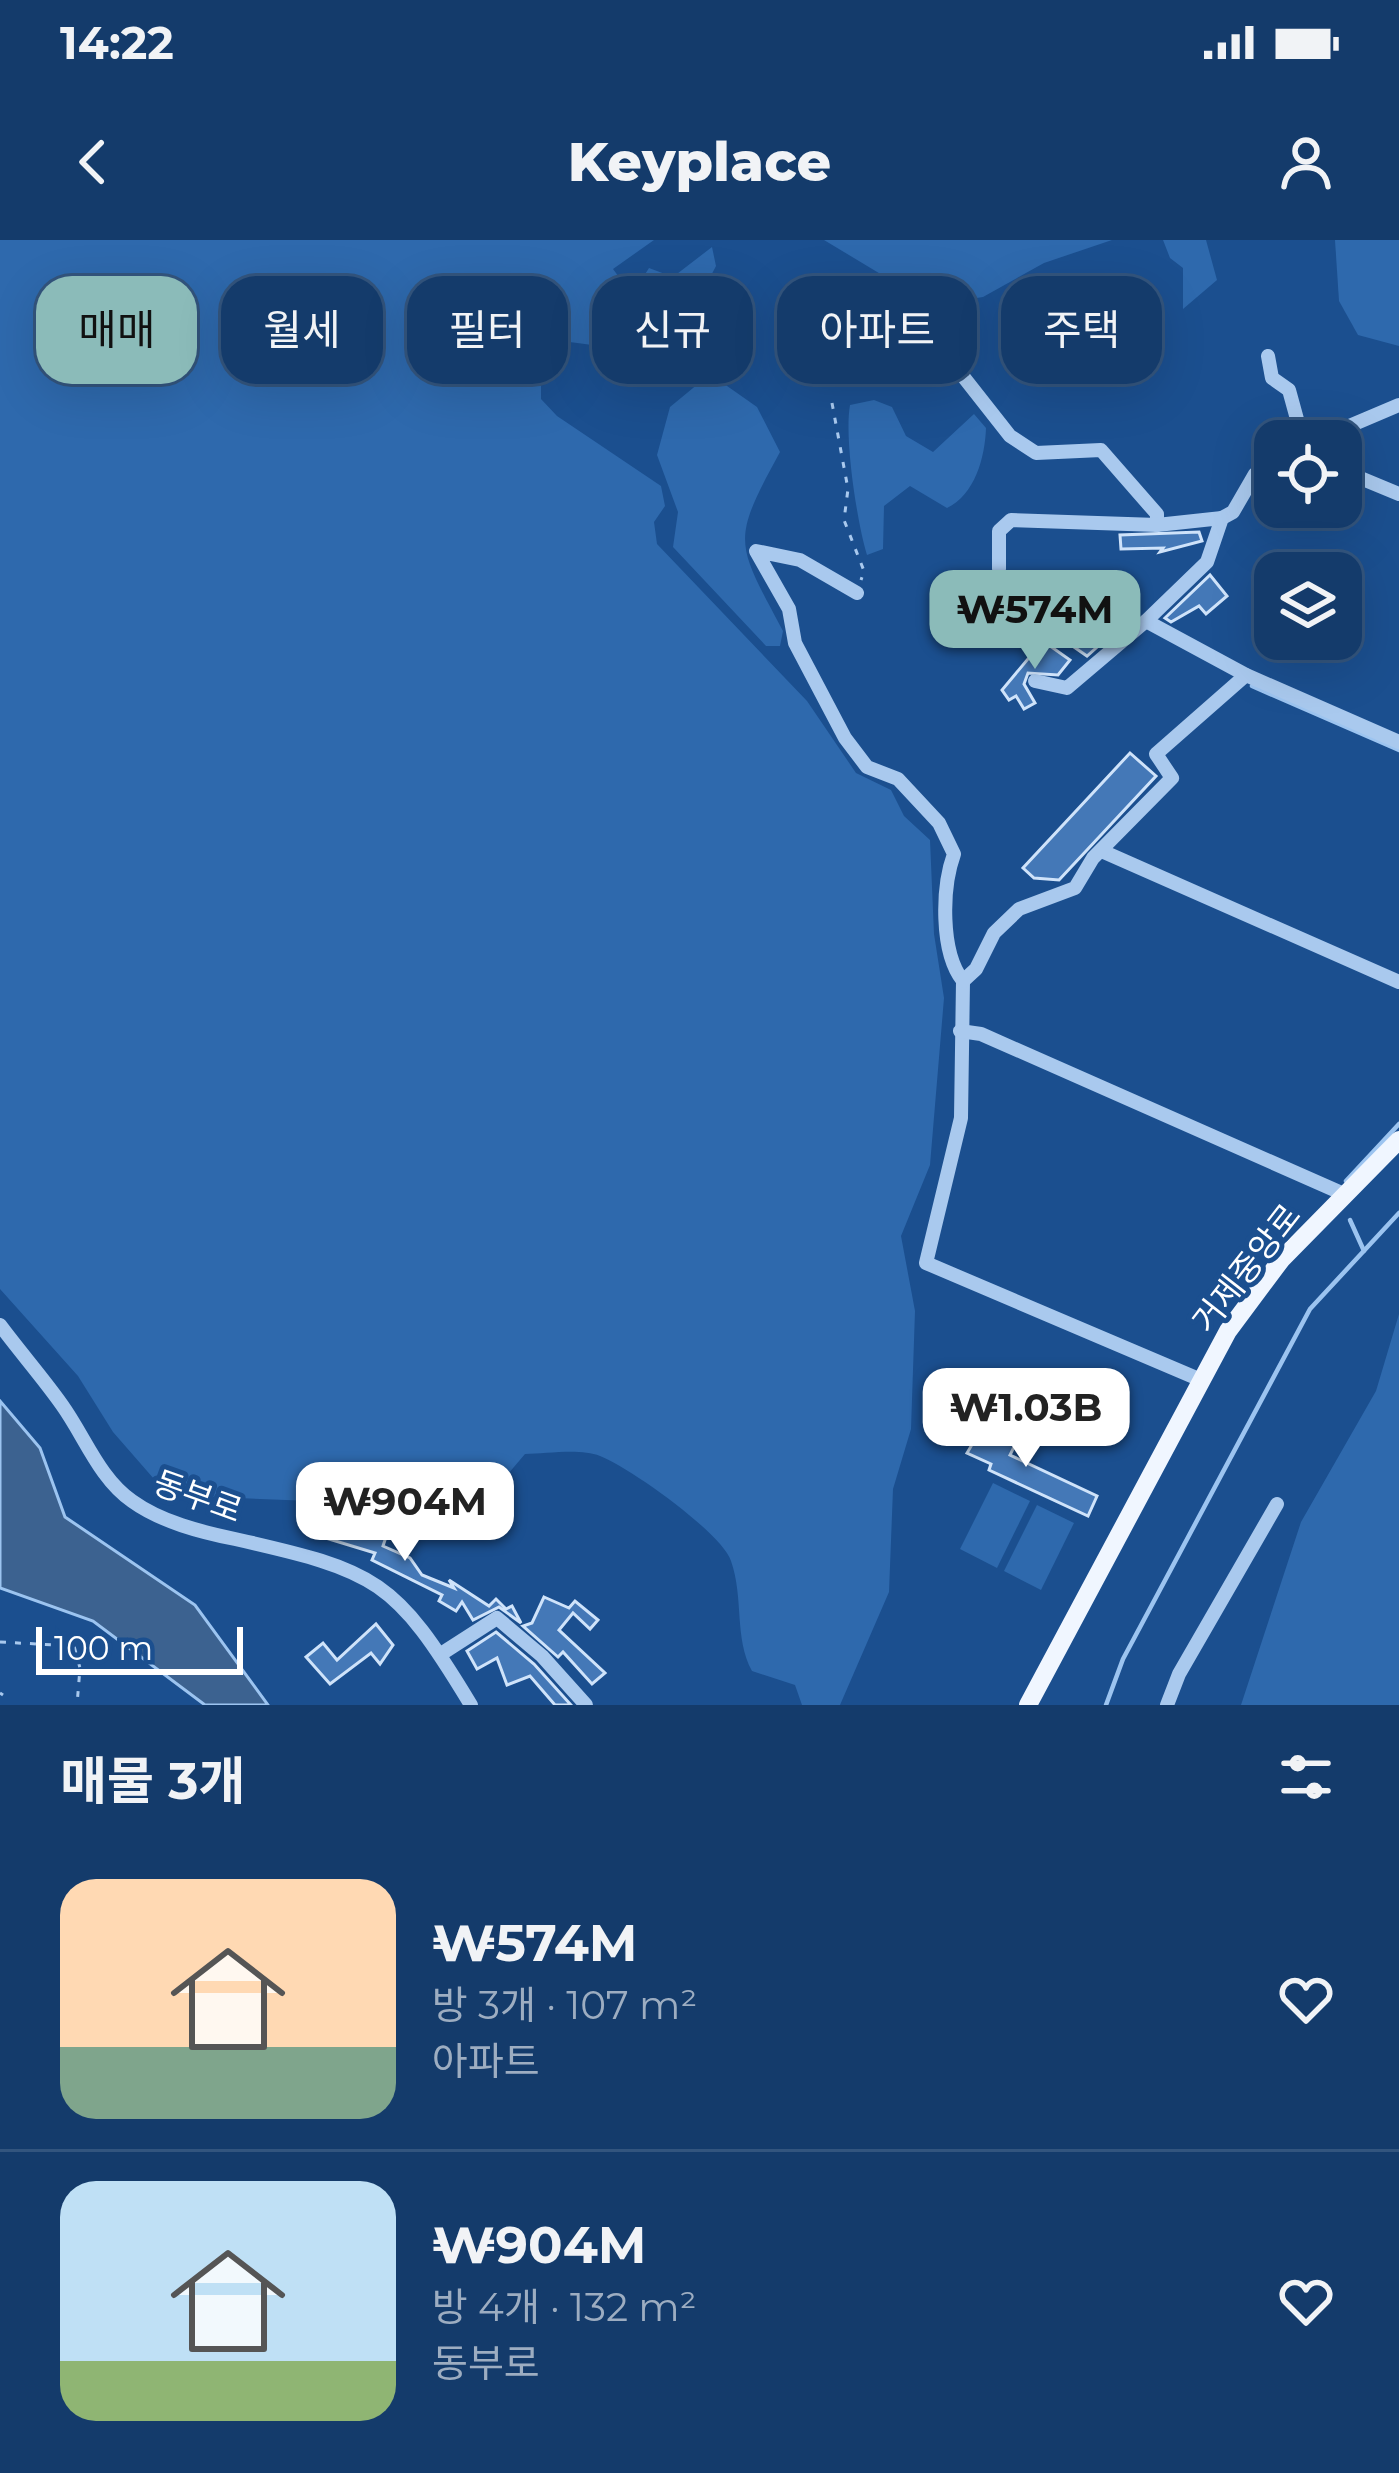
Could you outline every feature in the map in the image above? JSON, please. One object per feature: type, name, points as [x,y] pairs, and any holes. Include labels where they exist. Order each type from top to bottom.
[{"type":"main road","name":"거제중앙로","points":[[1028,1705],[1228,1331],[1281,1260],[1399,1140]]},
{"type":"street","points":[[1268,356],[1272,378],[1288,390],[1297,420]]},
{"type":"street","points":[[969,384],[1010,436],[1036,453],[1101,450],[1157,514],[1157,525]]},
{"type":"street","points":[[1362,421],[1399,405]]},
{"type":"street","points":[[999,569],[999,531],[1011,520],[1157,525],[1222,518],[1233,512],[1254,476]]},
{"type":"street","points":[[1362,479],[1399,494]]},
{"type":"street","points":[[1035,681],[1067,688],[1146,621],[1208,562],[1222,518]]},
{"type":"street","points":[[857,593],[800,560],[756,551],[789,609],[795,643],[845,738],[867,767],[898,779],[939,823],[954,854],[945,877],[951,966],[963,981],[961,1118],[926,1263],[1201,1380]]},
{"type":"street","points":[[1146,621],[1246,675],[1399,742]]},
{"type":"street","points":[[963,981],[976,969],[994,933],[1019,909],[1075,888],[1172,778],[1156,754],[1246,675]]},
{"type":"street","points":[[1103,852],[1399,982]]},
{"type":"street","points":[[960,1031],[981,1034],[1346,1195]]},
{"type":"street","name":"동부로","points":[[0,1325],[63,1406],[114,1486],[130,1500],[182,1524],[362,1575],[404,1605],[471,1705]]},
{"type":"street","points":[[1167,1705],[1277,1504]]},
{"type":"street","points":[[441,1654],[496,1618],[542,1656],[586,1705]]},
{"type":"path","points":[[832,403],[848,489],[844,520],[864,571],[857,593]]},
{"type":"path","points":[[0,1642],[74,1646],[80,1669],[76,1705]]},
{"type":"shaded area","points":[[0,240],[654,240],[613,269],[618,276],[592,276],[592,345],[568,342],[568,276],[407,276],[407,384],[541,384],[541,399],[557,416],[661,486],[665,506],[654,522],[657,544],[807,701],[856,773],[891,790],[904,816],[930,840],[934,934],[944,998],[930,1165],[901,1236],[915,1311],[911,1429],[893,1489],[889,1592],[840,1705],[802,1705],[795,1685],[752,1671],[743,1645],[735,1575],[724,1549],[673,1502],[600,1456],[525,1454],[490,1495],[413,1519],[362,1503],[213,1497],[154,1479],[113,1432],[78,1376],[0,1289]]},
{"type":"shaded area","points":[[824,240],[1112,240],[1021,276],[1001,276],[1001,287],[983,297],[977,298],[977,276],[884,276]]},
{"type":"shaded area","points":[[1163,240],[1206,240],[1217,280],[1183,309],[1183,268],[1170,258]]},
{"type":"shaded area","points":[[1335,240],[1399,240],[1399,346],[1358,335],[1339,301]]},
{"type":"shaded area","points":[[712,247],[716,266],[711,276],[674,276]]},
{"type":"shaded area","points":[[649,268],[670,276],[644,276]]},
{"type":"shaded area","points":[[698,384],[724,384],[757,407],[780,452],[753,505],[745,542],[755,578],[783,631],[780,646],[766,646],[673,547],[678,512],[657,455],[670,407]]},
{"type":"shaded area","points":[[874,400],[892,407],[906,436],[933,452],[974,414],[986,428],[981,463],[965,494],[947,508],[910,486],[884,506],[883,549],[867,555],[852,480],[849,420],[850,405]]},
{"type":"shaded area","points":[[1399,1314],[1399,1705],[1241,1705],[1301,1522],[1376,1391]]},
{"type":"shaded area","points":[[0,1401],[40,1448],[65,1517],[195,1605],[268,1705],[205,1705],[93,1621],[0,1588]]},
{"type":"shaded area","points":[[993,1483],[1030,1501],[997,1568],[960,1549]]},
{"type":"shaded area","points":[[1037,1505],[1074,1523],[1041,1590],[1004,1571]]},
{"type":"building","points":[[1199,532],[1202,541],[1160,552],[1163,548],[1121,549],[1120,535]]},
{"type":"building","points":[[1210,575],[1227,596],[1206,614],[1199,606],[1171,622],[1165,618]]},
{"type":"building","points":[[1104,599],[1119,610],[1099,636],[1105,640],[1087,656],[1074,647]]},
{"type":"building","points":[[1043,641],[1070,660],[1058,675],[1028,673],[1024,684],[1035,703],[1024,709],[1016,696],[1009,700],[1002,690]]},
{"type":"building","points":[[1130,753],[1156,776],[1059,880],[1034,878],[1023,868]]},
{"type":"building","points":[[992,1411],[1001,1416],[992,1434],[1015,1445],[1010,1455],[1097,1496],[1088,1516],[989,1470],[991,1464],[967,1453]]},
{"type":"building","points":[[371,1513],[392,1519],[383,1546],[410,1558],[422,1575],[454,1588],[449,1580],[489,1606],[496,1599],[506,1609],[512,1606],[521,1623],[499,1607],[473,1620],[462,1602],[456,1611],[439,1601],[442,1595],[372,1560],[375,1553],[319,1536],[325,1518],[364,1533]]},
{"type":"building","points":[[544,1597],[569,1608],[575,1601],[598,1620],[590,1629],[573,1613],[559,1630],[605,1673],[592,1684],[563,1652],[558,1657],[523,1626],[532,1623]]},
{"type":"building","points":[[376,1624],[393,1645],[380,1664],[371,1653],[330,1684],[306,1657],[323,1643],[337,1660]]},
{"type":"building","points":[[496,1632],[571,1705],[555,1705],[530,1676],[507,1685],[497,1658],[477,1669],[467,1651]]},
{"type":"waterway","points":[[1252,686],[1399,750]]},
{"type":"waterway","points":[[1346,1181],[1399,1124]]},
{"type":"waterway","points":[[1106,1705],[1123,1659],[1310,1309],[1399,1213]]},
{"type":"waterway","points":[[1350,1220],[1364,1251]]}]
